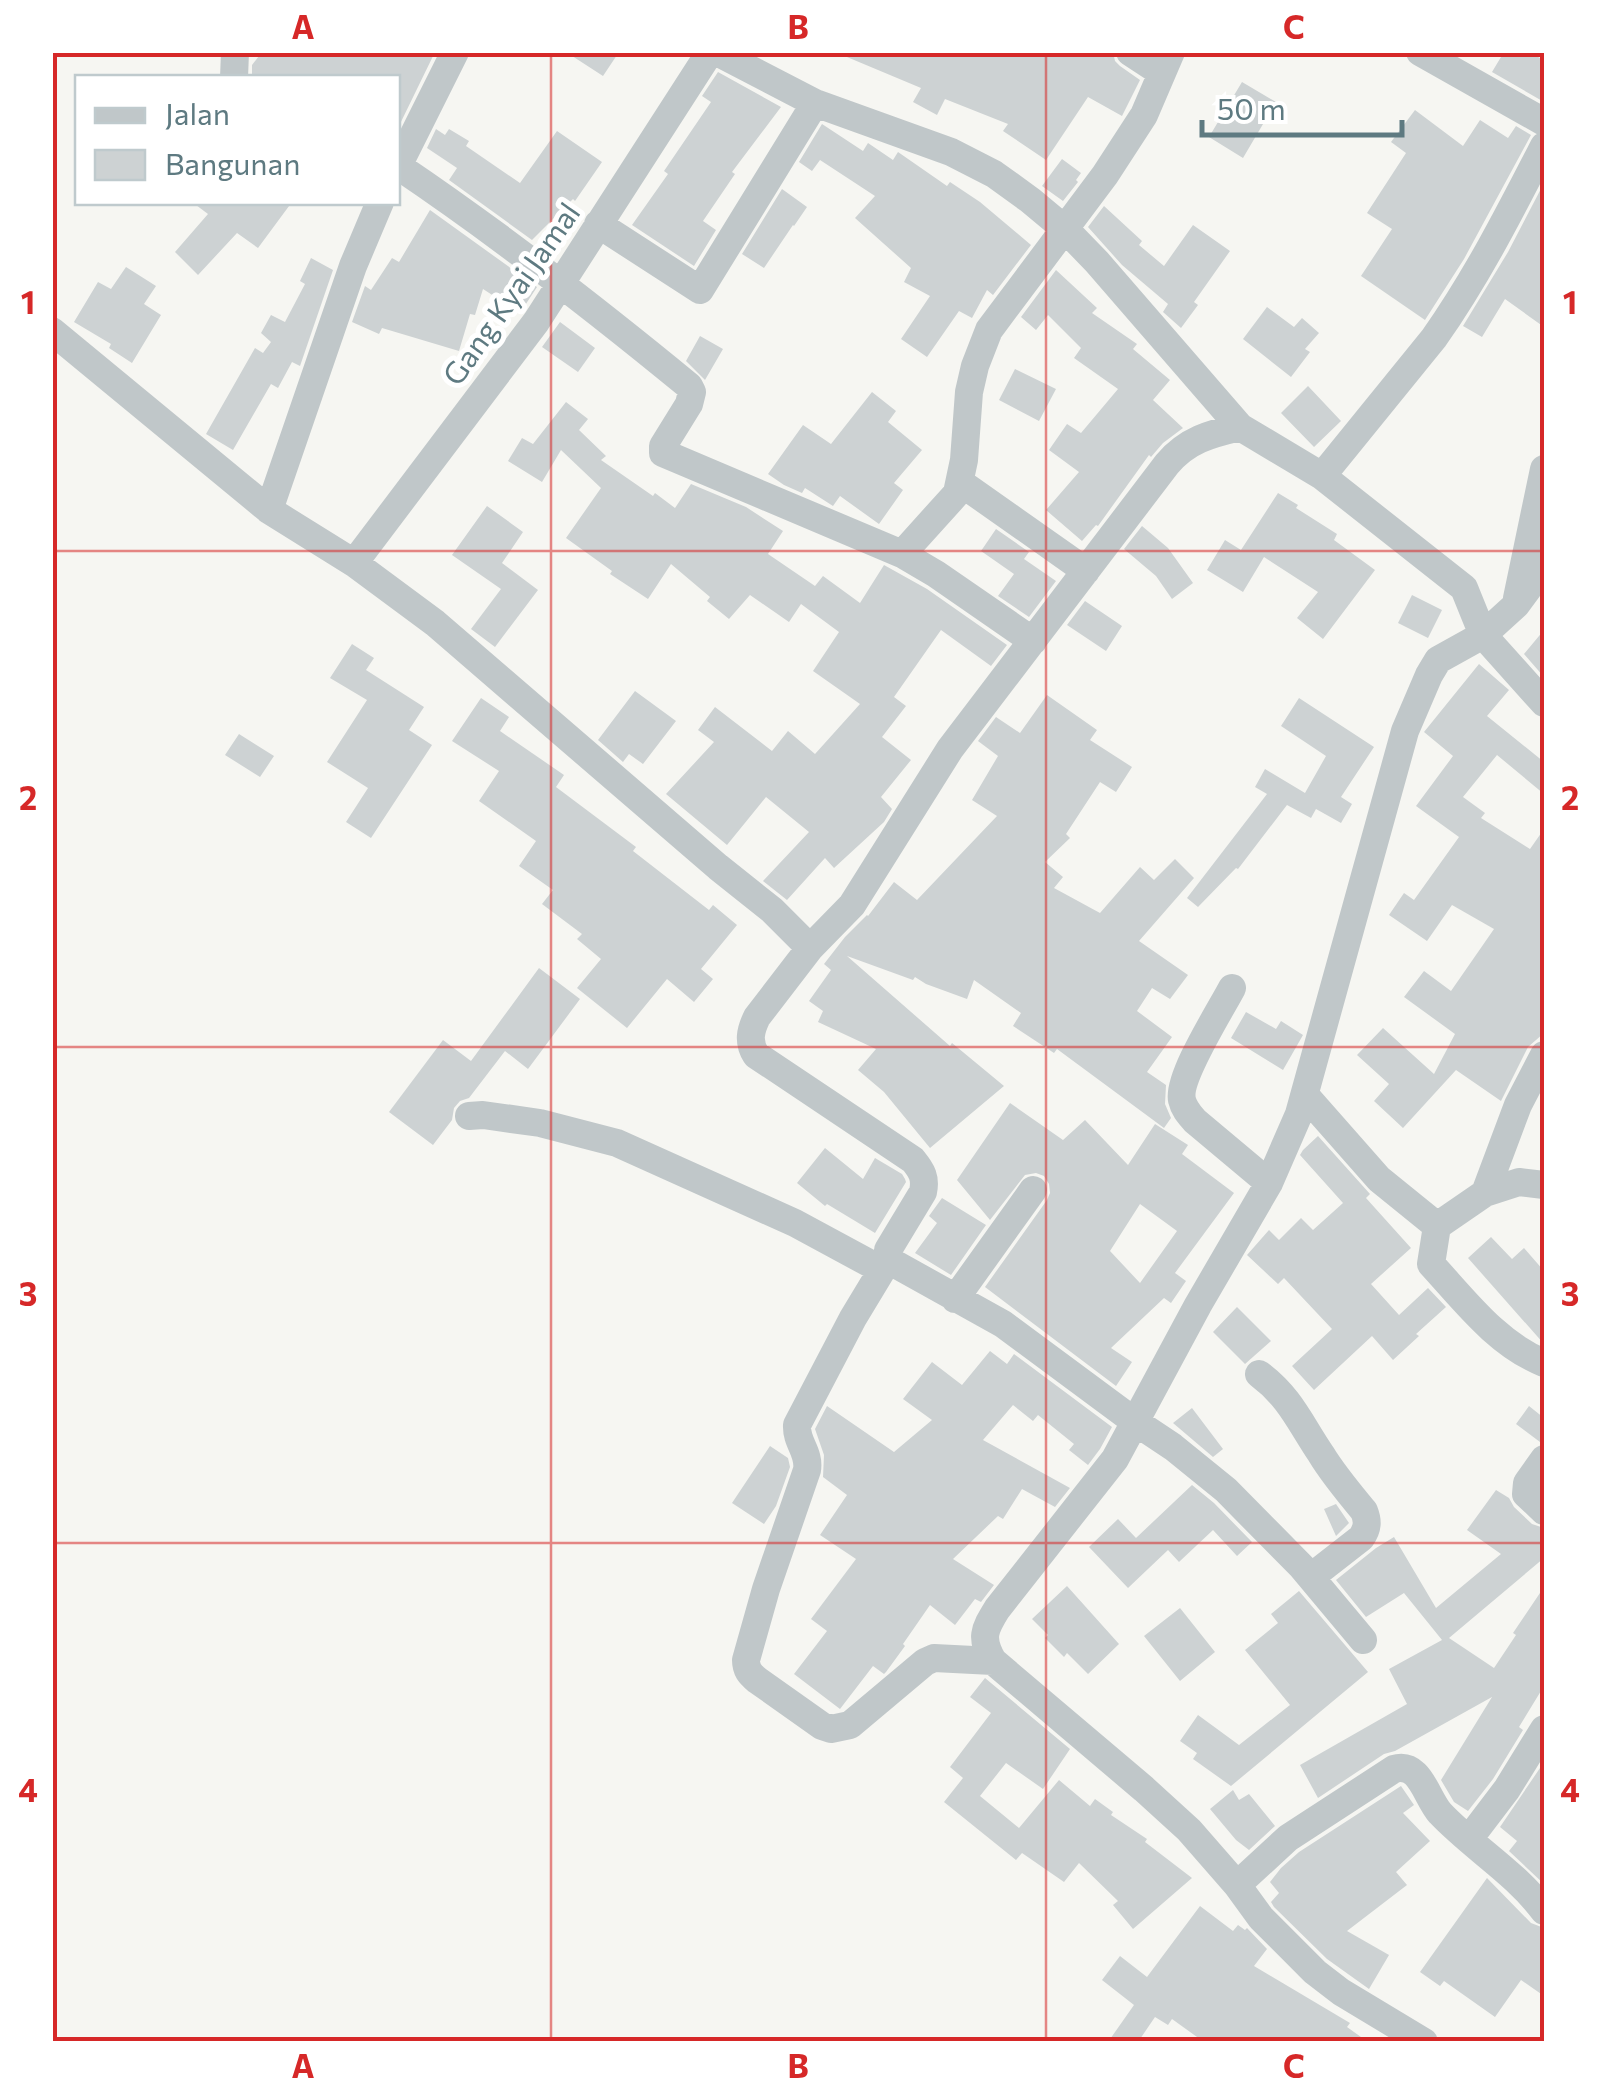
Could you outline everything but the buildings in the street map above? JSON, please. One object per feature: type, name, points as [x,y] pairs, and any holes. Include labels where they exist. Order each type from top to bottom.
[{"type":"street","points":[[400,162],[455,52]]},
{"type":"street","points":[[714,52],[815,102],[951,152],[994,174],[1030,200],[1097,262],[1240,427],[1322,476],[1464,588],[1483,634],[1544,703]]},
{"type":"street","name":"Gang Kyai Jamal","points":[[354,563],[536,322],[714,52]]},
{"type":"street","points":[[902,554],[950,503],[961,483],[969,392],[988,330],[1106,175],[1144,114],[1167,63],[1130,52]]},
{"type":"street","points":[[1420,52],[1544,122]]},
{"type":"street","points":[[598,224],[700,290],[815,102]]},
{"type":"street","points":[[1322,476],[1443,326],[1484,261],[1544,146]]},
{"type":"street","points":[[400,167],[560,282],[689,386],[690,404],[663,446],[663,453],[902,554],[1033,640]]},
{"type":"street","points":[[269,510],[379,205]]},
{"type":"street","points":[[52,331],[269,510],[354,563],[435,623],[772,910],[810,948]]},
{"type":"street","points":[[993,1660],[934,1658],[850,1724],[831,1729],[758,1680],[746,1666],[766,1590],[806,1470],[807,1453],[799,1441],[797,1425],[885,1265],[888,1250],[922,1192],[924,1175],[903,1152],[756,1055],[750,1046],[752,1027],[810,948],[852,905],[950,749],[1176,452],[1207,434],[1240,427]]},
{"type":"street","points":[[1516,605],[1544,469]]},
{"type":"street","points":[[961,483],[1086,571]]},
{"type":"street","points":[[1424,2042],[1341,1992],[1316,1972],[1262,1918],[1189,1830],[993,1660],[984,1637],[996,1609],[1115,1459],[1269,1183],[1300,1114],[1405,731],[1429,676],[1438,660],[1483,634],[1516,605],[1544,567]]},
{"type":"street","points":[[1232,988],[1183,1081],[1182,1102],[1195,1121],[1269,1183]]},
{"type":"street","points":[[1485,1193],[1518,1105],[1544,1055]]},
{"type":"street","points":[[1305,1095],[1379,1179],[1437,1226]]},
{"type":"street","points":[[469,1116],[540,1124],[617,1143],[885,1265],[1002,1324],[1226,1490],[1311,1577],[1363,1640]]},
{"type":"street","points":[[1544,1185],[1519,1182],[1485,1193],[1437,1226],[1431,1264],[1487,1326],[1514,1349],[1544,1364]]},
{"type":"street","points":[[955,1298],[1033,1190]]},
{"type":"street","points":[[1259,1374],[1289,1401],[1321,1455],[1368,1520],[1362,1538],[1311,1577]]},
{"type":"street","points":[[1544,1459],[1527,1484],[1526,1494],[1544,1510]]},
{"type":"street","points":[[1469,1839],[1507,1789],[1544,1729]]},
{"type":"street","points":[[1238,1886],[1288,1838],[1401,1767],[1407,1767],[1415,1772],[1436,1809],[1522,1884],[1544,1911]]}]
